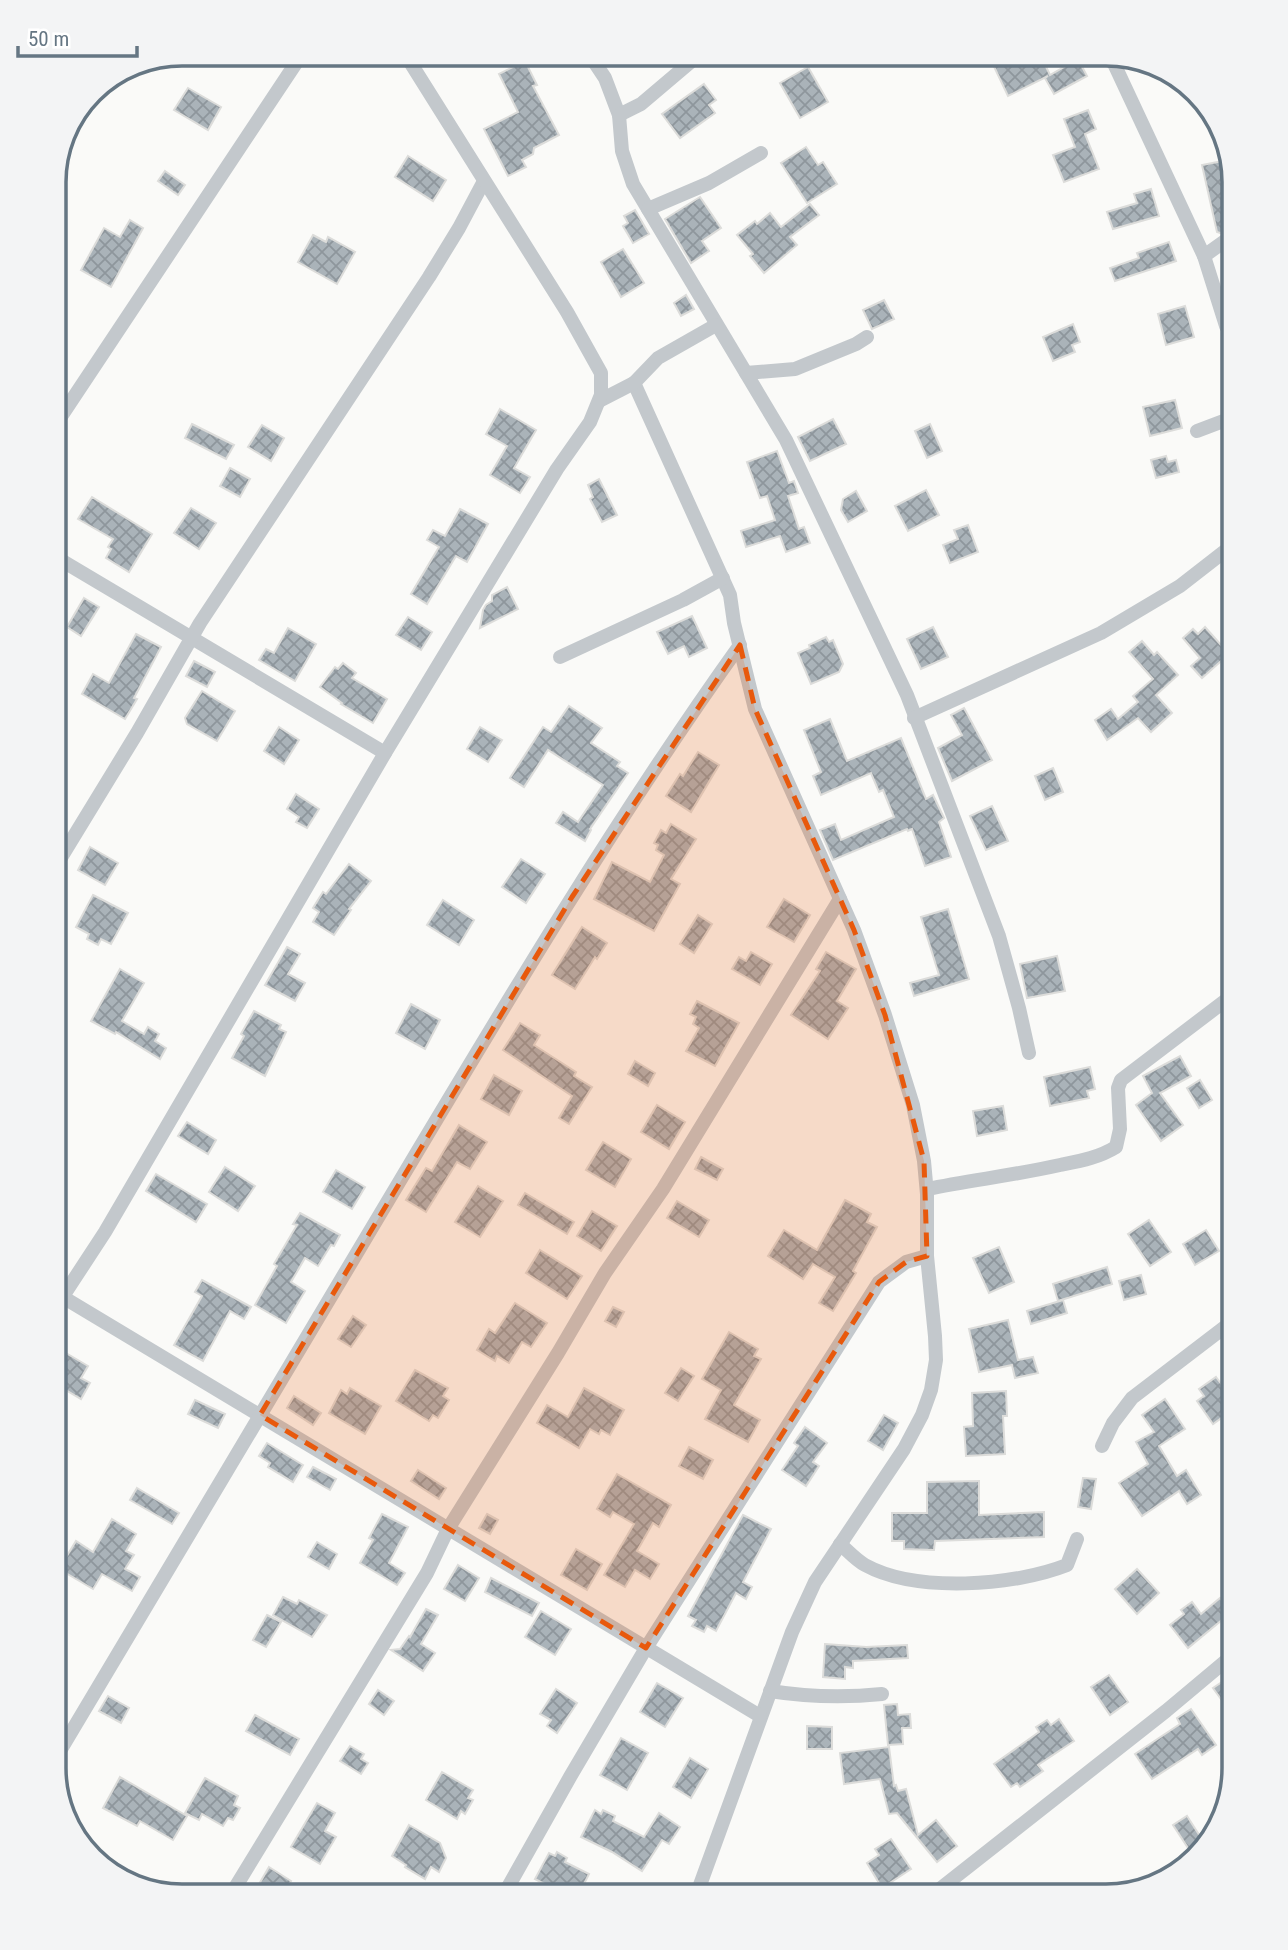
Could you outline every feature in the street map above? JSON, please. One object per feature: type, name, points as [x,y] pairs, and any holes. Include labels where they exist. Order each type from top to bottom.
[{"type":"street","points":[[67,408],[294,66]]},
{"type":"street","points":[[66,1286],[78,1275],[105,1232],[385,753],[557,469],[590,422],[599,401],[601,373],[594,359],[413,66]]},
{"type":"street","points":[[597,66],[605,78],[619,115],[622,151],[633,184],[786,440],[901,683],[999,936],[1029,1053]]},
{"type":"street","points":[[619,115],[641,104],[685,67]]},
{"type":"street","points":[[1116,67],[1204,256],[1222,313]]},
{"type":"street","points":[[648,209],[709,183],[761,153]]},
{"type":"street","points":[[67,848],[191,639],[422,289],[484,181]]},
{"type":"street","points":[[1204,256],[1222,243]]},
{"type":"street","points":[[599,401],[634,383],[658,358],[716,325]]},
{"type":"street","points":[[746,373],[796,369],[867,337]]},
{"type":"street","points":[[634,383],[730,594],[734,623],[755,709],[854,930],[885,1015],[913,1105],[924,1161],[928,1256],[936,1336],[936,1360],[931,1390],[922,1415],[904,1449],[815,1582],[804,1604],[760,1716],[700,1884]]},
{"type":"street","points":[[1197,431],[1222,421]]},
{"type":"street","points":[[914,718],[1101,633],[1180,586],[1222,553]]},
{"type":"street","points":[[67,564],[385,753]]},
{"type":"street","points":[[560,657],[683,600],[723,578]]},
{"type":"street","points":[[66,1741],[572,897],[687,719],[740,645]]},
{"type":"street","points":[[237,1883],[427,1573],[448,1529],[605,1273],[670,1178],[840,899]]},
{"type":"street","points":[[927,1189],[1023,1174],[1100,1156],[1116,1147],[1120,1129],[1118,1088],[1121,1080],[1222,1003]]},
{"type":"street","points":[[510,1883],[646,1648],[879,1282],[906,1262],[928,1256]]},
{"type":"street","points":[[66,1299],[760,1716]]},
{"type":"street","points":[[1102,1446],[1113,1423],[1132,1398],[1222,1330]]},
{"type":"street","points":[[840,1544],[862,1564],[885,1574],[919,1582],[963,1584],[1010,1579],[1067,1565],[1077,1538]]},
{"type":"street","points":[[946,1884],[1222,1664]]},
{"type":"street","points":[[771,1691],[804,1696],[853,1697],[882,1694]]},
{"type":"highlighted area","points":[[740,645],[755,709],[854,930],[885,1015],[924,1161],[927,1256],[906,1262],[879,1282],[646,1648],[260,1415],[572,897]]},
{"type":"building","points":[[514,66],[528,66],[537,85],[533,86],[559,135],[534,148],[533,154],[522,160],[526,167],[508,176],[484,129],[518,112],[499,74]]},
{"type":"building","points":[[808,67],[828,102],[800,118],[780,83]]},
{"type":"building","points":[[994,67],[1046,67],[1050,75],[1064,67],[1082,67],[1087,76],[1054,94],[1045,78],[1048,76],[1008,96]]},
{"type":"building","points":[[704,84],[716,100],[709,105],[715,113],[680,138],[662,114]]},
{"type":"building","points":[[188,88],[221,107],[208,130],[174,110]]},
{"type":"building","points":[[1088,110],[1096,129],[1085,134],[1099,169],[1064,182],[1053,155],[1075,147],[1064,119]]},
{"type":"building","points":[[806,147],[818,165],[823,162],[837,184],[807,203],[781,163]]},
{"type":"building","points":[[408,156],[446,180],[433,201],[395,177]]},
{"type":"building","points":[[1220,162],[1220,233],[1217,232],[1202,165]]},
{"type":"building","points":[[165,171],[185,185],[178,195],[158,181]]},
{"type":"building","points":[[1151,189],[1159,216],[1113,229],[1107,212],[1137,203],[1134,194]]},
{"type":"building","points":[[700,197],[721,228],[702,241],[709,251],[691,263],[665,219]]},
{"type":"building","points":[[810,204],[819,215],[790,237],[797,245],[764,273],[737,235],[770,213],[781,227]]},
{"type":"building","points":[[635,210],[649,234],[633,243],[623,226],[628,223],[624,216]]},
{"type":"building","points":[[130,220],[143,228],[111,287],[81,270],[104,228],[120,237]]},
{"type":"building","points":[[313,235],[326,242],[328,237],[355,252],[337,284],[298,262]]},
{"type":"building","points":[[1169,242],[1176,261],[1115,281],[1110,268],[1139,258],[1137,253]]},
{"type":"building","points":[[623,249],[644,283],[621,297],[601,262]]},
{"type":"building","points":[[686,295],[694,309],[681,316],[674,303]]},
{"type":"building","points":[[884,300],[894,319],[872,329],[863,310]]},
{"type":"building","points":[[1185,306],[1194,337],[1166,345],[1158,314]]},
{"type":"building","points":[[1073,324],[1080,342],[1072,345],[1075,352],[1053,361],[1043,337]]},
{"type":"building","points":[[1175,400],[1182,428],[1150,436],[1143,407]]},
{"type":"building","points":[[500,409],[536,430],[514,468],[530,477],[520,493],[490,475],[507,446],[486,434]]},
{"type":"building","points":[[833,419],[846,444],[810,461],[798,437]]},
{"type":"building","points":[[192,424],[234,445],[226,459],[185,438]]},
{"type":"building","points":[[930,424],[942,451],[927,458],[915,431]]},
{"type":"building","points":[[262,425],[284,438],[271,461],[248,447]]},
{"type":"building","points":[[777,451],[789,483],[794,481],[798,493],[788,496],[799,529],[804,527],[810,543],[786,552],[780,536],[746,547],[741,531],[775,520],[767,496],[760,498],[747,462]]},
{"type":"building","points":[[1166,456],[1168,462],[1176,460],[1179,472],[1156,478],[1151,460]]},
{"type":"building","points":[[230,468],[250,479],[240,497],[220,486]]},
{"type":"building","points":[[599,479],[617,515],[602,522],[590,499],[593,497],[588,485]]},
{"type":"building","points":[[926,490],[939,515],[908,531],[895,506]]},
{"type":"building","points":[[856,491],[867,511],[848,522],[841,510],[843,499]]},
{"type":"building","points":[[92,497],[152,534],[129,572],[106,558],[113,539],[78,519]]},
{"type":"building","points":[[191,508],[216,523],[199,549],[174,533]]},
{"type":"building","points":[[460,509],[488,524],[467,562],[456,556],[427,604],[411,594],[439,547],[427,540],[433,530],[445,536]]},
{"type":"building","points":[[968,525],[978,552],[950,563],[943,545],[958,539],[954,530]]},
{"type":"building","points":[[507,587],[518,609],[480,628],[483,610],[492,601],[492,595]]},
{"type":"building","points":[[84,598],[99,607],[81,636],[67,627]]},
{"type":"building","points":[[692,616],[707,648],[689,657],[684,646],[668,654],[657,632]]},
{"type":"building","points":[[408,617],[432,632],[421,650],[396,635]]},
{"type":"building","points":[[933,627],[948,657],[921,669],[907,639]]},
{"type":"building","points":[[1205,627],[1222,646],[1222,660],[1202,678],[1191,666],[1200,658],[1183,638],[1193,629],[1198,634]]},
{"type":"building","points":[[288,628],[316,644],[295,681],[259,660],[266,649],[274,653]]},
{"type":"building","points":[[136,634],[161,647],[125,719],[82,694],[93,674],[109,683]]},
{"type":"building","points":[[826,637],[829,642],[833,640],[843,664],[839,672],[811,684],[798,653]]},
{"type":"building","points":[[1142,641],[1154,655],[1157,652],[1178,675],[1156,695],[1172,713],[1151,732],[1138,718],[1107,740],[1095,720],[1111,709],[1118,719],[1138,702],[1133,696],[1153,679],[1129,652]]},
{"type":"building","points":[[194,661],[215,672],[207,687],[186,676]]},
{"type":"building","points":[[343,663],[356,673],[352,678],[387,699],[373,723],[341,704],[320,687],[335,667],[338,669]]},
{"type":"building","points":[[202,691],[235,711],[217,741],[187,724],[185,718]]},
{"type":"building","points":[[569,706],[602,728],[591,743],[620,762],[617,766],[628,773],[590,829],[585,841],[556,823],[563,812],[578,822],[603,785],[548,750],[524,787],[510,778],[543,727],[551,732]]},
{"type":"building","points":[[964,708],[992,760],[952,781],[938,748],[962,735],[951,715]]},
{"type":"building","points":[[830,719],[847,761],[901,738],[926,799],[933,795],[944,818],[939,822],[951,857],[925,866],[912,829],[907,829],[833,860],[820,830],[835,824],[841,840],[894,817],[883,790],[879,792],[871,773],[821,795],[813,776],[821,772],[804,730]]},
{"type":"building","points":[[279,727],[299,740],[284,764],[264,751]]},
{"type":"building","points":[[480,727],[502,740],[488,762],[467,749]]},
{"type":"building","points":[[698,752],[719,765],[691,812],[666,796]]},
{"type":"building","points":[[1053,768],[1063,792],[1045,800],[1035,776]]},
{"type":"building","points":[[296,794],[319,809],[307,828],[296,822],[299,817],[287,809]]},
{"type":"building","points":[[992,806],[1008,841],[986,850],[970,816]]},
{"type":"building","points":[[671,824],[696,839],[671,879],[680,884],[654,931],[594,899],[612,862],[650,882],[664,855],[656,850],[658,845],[654,843],[661,830],[666,833]]},
{"type":"building","points":[[90,847],[118,863],[105,885],[78,870]]},
{"type":"building","points":[[521,859],[545,874],[526,903],[502,887]]},
{"type":"building","points":[[349,864],[371,881],[349,909],[351,910],[334,935],[313,922],[319,912],[313,908],[323,892],[326,894]]},
{"type":"building","points":[[93,895],[128,913],[111,944],[101,939],[98,945],[87,939],[89,934],[76,927]]},
{"type":"building","points":[[784,899],[810,915],[794,942],[767,927]]},
{"type":"building","points":[[443,900],[474,920],[459,945],[427,925]]},
{"type":"building","points":[[948,909],[969,979],[914,996],[910,983],[939,975],[921,917]]},
{"type":"building","points":[[698,915],[712,924],[694,953],[680,944]]},
{"type":"building","points":[[582,927],[607,943],[575,989],[552,975]]},
{"type":"building","points":[[287,947],[300,954],[288,974],[305,983],[295,1001],[265,985]]},
{"type":"building","points":[[751,952],[772,964],[760,985],[732,969],[739,957],[746,961]]},
{"type":"building","points":[[826,952],[856,969],[837,1001],[848,1008],[828,1039],[791,1015],[820,971],[816,969]]},
{"type":"building","points":[[1057,956],[1065,991],[1027,998],[1020,964]]},
{"type":"building","points":[[120,969],[144,983],[122,1021],[144,1034],[148,1027],[159,1034],[155,1041],[166,1048],[160,1059],[116,1032],[115,1034],[91,1021]]},
{"type":"building","points":[[697,1001],[739,1023],[715,1066],[686,1051],[699,1028],[693,1024],[696,1017],[690,1014]]},
{"type":"building","points":[[411,1004],[440,1020],[425,1049],[396,1033]]},
{"type":"building","points":[[254,1011],[281,1025],[279,1029],[286,1032],[265,1076],[232,1058]]},
{"type":"building","points":[[520,1023],[540,1035],[534,1045],[576,1072],[574,1076],[592,1087],[569,1124],[559,1118],[572,1096],[503,1050]]},
{"type":"building","points":[[1180,1056],[1191,1076],[1160,1093],[1183,1125],[1161,1141],[1136,1105],[1152,1093],[1143,1076]]},
{"type":"building","points":[[635,1061],[655,1073],[648,1086],[628,1074]]},
{"type":"building","points":[[1090,1067],[1095,1089],[1087,1091],[1089,1098],[1050,1106],[1044,1077]]},
{"type":"building","points":[[494,1075],[522,1091],[509,1115],[481,1099]]},
{"type":"building","points":[[1200,1080],[1212,1100],[1199,1108],[1187,1088]]},
{"type":"building","points":[[657,1105],[685,1122],[669,1149],[641,1132]]},
{"type":"building","points":[[1003,1106],[1007,1130],[977,1136],[973,1111]]},
{"type":"building","points":[[187,1122],[216,1140],[208,1154],[178,1136]]},
{"type":"building","points":[[459,1125],[487,1142],[470,1169],[457,1162],[426,1212],[406,1200],[426,1168],[432,1171]]},
{"type":"building","points":[[603,1142],[631,1159],[615,1187],[586,1170]]},
{"type":"building","points":[[701,1157],[723,1169],[717,1180],[695,1169]]},
{"type":"building","points":[[225,1167],[255,1186],[238,1211],[209,1192]]},
{"type":"building","points":[[336,1170],[365,1187],[352,1209],[323,1192]]},
{"type":"building","points":[[156,1174],[207,1204],[196,1222],[146,1191]]},
{"type":"building","points":[[478,1186],[503,1201],[480,1237],[455,1222]]},
{"type":"building","points":[[525,1193],[574,1222],[567,1234],[518,1205]]},
{"type":"building","points":[[845,1200],[871,1214],[867,1222],[877,1227],[853,1271],[856,1273],[833,1311],[819,1303],[835,1277],[813,1264],[803,1279],[768,1256],[784,1230],[817,1250]]},
{"type":"building","points":[[677,1201],[709,1220],[699,1237],[667,1218]]},
{"type":"building","points":[[592,1211],[617,1226],[601,1251],[577,1236]]},
{"type":"building","points":[[300,1213],[340,1235],[318,1266],[305,1258],[291,1282],[305,1291],[286,1323],[255,1305],[277,1266],[274,1264],[297,1225],[293,1224]]},
{"type":"building","points":[[1149,1220],[1171,1252],[1150,1266],[1128,1234]]},
{"type":"building","points":[[1206,1230],[1219,1251],[1195,1265],[1183,1244]]},
{"type":"building","points":[[999,1247],[1014,1282],[989,1293],[973,1258]]},
{"type":"building","points":[[540,1250],[582,1276],[567,1299],[526,1273]]},
{"type":"building","points":[[1107,1267],[1112,1284],[1058,1301],[1053,1284]]},
{"type":"building","points":[[1141,1275],[1146,1294],[1124,1300],[1119,1281]]},
{"type":"building","points":[[202,1280],[251,1307],[244,1319],[230,1311],[203,1361],[174,1345],[202,1296],[195,1292]]},
{"type":"building","points":[[1063,1300],[1067,1313],[1031,1324],[1027,1311]]},
{"type":"building","points":[[515,1303],[547,1323],[531,1347],[522,1342],[509,1363],[497,1356],[495,1361],[477,1350],[489,1329],[495,1333]]},
{"type":"building","points":[[613,1307],[624,1312],[616,1327],[605,1321]]},
{"type":"building","points":[[353,1316],[366,1325],[351,1347],[338,1339]]},
{"type":"building","points":[[1008,1320],[1018,1360],[1033,1357],[1038,1373],[1015,1378],[1012,1365],[979,1372],[969,1329]]},
{"type":"building","points":[[729,1332],[758,1349],[754,1356],[761,1359],[734,1405],[760,1420],[748,1442],[705,1419],[721,1390],[702,1379]]},
{"type":"building","points":[[66,1353],[88,1366],[81,1378],[90,1383],[81,1399],[66,1390]]},
{"type":"building","points":[[681,1368],[694,1376],[678,1401],[665,1393]]},
{"type":"building","points":[[415,1370],[448,1388],[443,1396],[449,1400],[438,1418],[433,1415],[429,1421],[396,1401]]},
{"type":"building","points":[[1216,1377],[1222,1385],[1222,1418],[1213,1424],[1197,1401],[1204,1396],[1199,1389]]},
{"type":"building","points":[[350,1388],[381,1406],[365,1434],[329,1413],[341,1390],[347,1394]]},
{"type":"building","points":[[584,1388],[624,1410],[610,1435],[601,1430],[599,1434],[590,1429],[579,1448],[537,1423],[547,1405],[568,1417]]},
{"type":"building","points":[[1006,1391],[1007,1416],[1003,1416],[1005,1454],[966,1456],[964,1427],[973,1426],[972,1393]]},
{"type":"building","points":[[294,1396],[321,1413],[313,1425],[287,1408]]},
{"type":"building","points":[[1165,1399],[1185,1429],[1159,1446],[1177,1476],[1186,1470],[1201,1495],[1187,1504],[1179,1491],[1142,1516],[1119,1483],[1148,1464],[1136,1442],[1154,1432],[1142,1415]]},
{"type":"building","points":[[195,1400],[225,1414],[218,1428],[188,1414]]},
{"type":"building","points":[[884,1415],[898,1423],[883,1450],[868,1441]]},
{"type":"building","points":[[805,1427],[827,1443],[813,1462],[819,1466],[806,1486],[782,1470],[798,1446],[794,1443]]},
{"type":"building","points":[[267,1443],[303,1465],[293,1482],[268,1467],[270,1463],[259,1456]]},
{"type":"building","points":[[689,1447],[713,1460],[703,1479],[679,1466]]},
{"type":"building","points":[[313,1467],[336,1479],[330,1490],[307,1477]]},
{"type":"building","points":[[418,1470],[446,1488],[439,1499],[411,1481]]},
{"type":"building","points":[[617,1474],[671,1505],[659,1527],[653,1523],[637,1551],[659,1564],[650,1579],[635,1570],[625,1587],[604,1575],[634,1524],[613,1512],[610,1517],[597,1509]]},
{"type":"building","points":[[1083,1478],[1096,1479],[1091,1509],[1078,1507]]},
{"type":"building","points":[[979,1481],[979,1515],[1044,1512],[1044,1537],[935,1541],[934,1550],[904,1549],[904,1541],[892,1541],[892,1513],[927,1513],[927,1482]]},
{"type":"building","points":[[137,1488],[179,1513],[172,1524],[130,1500]]},
{"type":"building","points":[[382,1514],[408,1527],[389,1563],[405,1573],[397,1585],[360,1563],[373,1540],[369,1538]]},
{"type":"building","points":[[487,1514],[498,1520],[490,1534],[479,1528]]},
{"type":"building","points":[[743,1515],[771,1529],[743,1582],[752,1587],[746,1599],[736,1593],[716,1631],[707,1626],[704,1632],[692,1626],[696,1620],[688,1616]]},
{"type":"building","points":[[112,1519],[136,1534],[126,1551],[134,1555],[125,1569],[140,1577],[132,1591],[102,1574],[93,1589],[66,1573],[66,1557],[76,1541],[93,1552]]},
{"type":"building","points":[[317,1542],[337,1554],[329,1569],[308,1557]]},
{"type":"building","points":[[576,1549],[602,1564],[587,1590],[561,1575]]},
{"type":"building","points":[[458,1565],[479,1578],[465,1601],[444,1589]]},
{"type":"building","points":[[1137,1569],[1159,1593],[1137,1614],[1115,1589]]},
{"type":"building","points":[[491,1578],[539,1603],[532,1616],[485,1592]]},
{"type":"building","points":[[283,1597],[297,1604],[299,1600],[327,1615],[312,1637],[273,1615]]},
{"type":"building","points":[[1220,1598],[1222,1600],[1222,1620],[1188,1648],[1170,1625],[1184,1614],[1181,1610],[1192,1602],[1201,1614]]},
{"type":"building","points":[[426,1609],[438,1615],[421,1644],[435,1653],[423,1671],[391,1650],[400,1649]]},
{"type":"building","points":[[541,1611],[571,1629],[555,1655],[525,1637]]},
{"type":"building","points":[[267,1615],[281,1622],[266,1647],[253,1640]]},
{"type":"building","points":[[825,1644],[866,1647],[907,1645],[908,1658],[853,1661],[853,1668],[845,1667],[845,1679],[823,1677]]},
{"type":"building","points":[[1109,1675],[1128,1702],[1110,1715],[1091,1687]]},
{"type":"building","points":[[1222,1682],[1222,1700],[1213,1688]]},
{"type":"building","points":[[657,1683],[683,1698],[665,1727],[640,1712]]},
{"type":"building","points":[[556,1689],[577,1703],[557,1733],[547,1726],[551,1720],[540,1714]]},
{"type":"building","points":[[378,1690],[394,1701],[384,1715],[369,1704]]},
{"type":"building","points":[[108,1696],[129,1708],[121,1723],[99,1711]]},
{"type":"building","points":[[897,1704],[898,1715],[910,1714],[911,1728],[902,1728],[903,1744],[888,1745],[884,1705]]},
{"type":"building","points":[[1191,1709],[1216,1745],[1202,1755],[1198,1749],[1152,1779],[1135,1754],[1180,1724],[1177,1718]]},
{"type":"building","points":[[255,1715],[299,1739],[290,1755],[246,1731]]},
{"type":"building","points":[[1059,1719],[1074,1741],[1038,1765],[1043,1771],[1020,1787],[1017,1783],[1011,1787],[994,1764],[1039,1732],[1036,1727],[1047,1720],[1051,1725]]},
{"type":"building","points":[[807,1726],[832,1727],[832,1749],[807,1749]]},
{"type":"building","points":[[621,1738],[648,1753],[627,1790],[600,1775]]},
{"type":"building","points":[[350,1746],[364,1754],[361,1759],[368,1763],[361,1774],[340,1761]]},
{"type":"building","points":[[889,1747],[894,1786],[896,1785],[898,1791],[906,1789],[918,1835],[936,1820],[957,1846],[937,1862],[897,1813],[889,1814],[880,1779],[844,1784],[840,1753]]},
{"type":"building","points":[[690,1758],[708,1769],[691,1798],[673,1787]]},
{"type":"building","points":[[442,1772],[473,1790],[468,1798],[473,1800],[465,1814],[461,1811],[457,1819],[426,1800]]},
{"type":"building","points":[[120,1777],[187,1816],[173,1840],[140,1821],[137,1826],[103,1808]]},
{"type":"building","points":[[205,1778],[238,1796],[234,1805],[240,1808],[233,1820],[228,1818],[223,1826],[202,1814],[199,1820],[185,1813]]},
{"type":"building","points":[[317,1803],[335,1813],[325,1831],[336,1837],[320,1864],[291,1847]]},
{"type":"building","points":[[595,1810],[601,1814],[603,1810],[615,1816],[613,1821],[644,1837],[659,1813],[680,1827],[669,1844],[662,1840],[642,1871],[581,1837]]},
{"type":"building","points":[[1187,1816],[1200,1836],[1189,1849],[1173,1825]]},
{"type":"building","points":[[409,1825],[440,1843],[446,1858],[439,1872],[431,1867],[425,1879],[392,1856]]},
{"type":"building","points":[[891,1839],[911,1869],[888,1884],[879,1884],[867,1863],[879,1855],[875,1849]]},
{"type":"building","points":[[557,1852],[567,1858],[565,1862],[589,1874],[584,1883],[543,1883],[535,1879],[549,1853],[555,1856]]},
{"type":"building","points":[[269,1867],[291,1881],[290,1883],[260,1883]]}]
